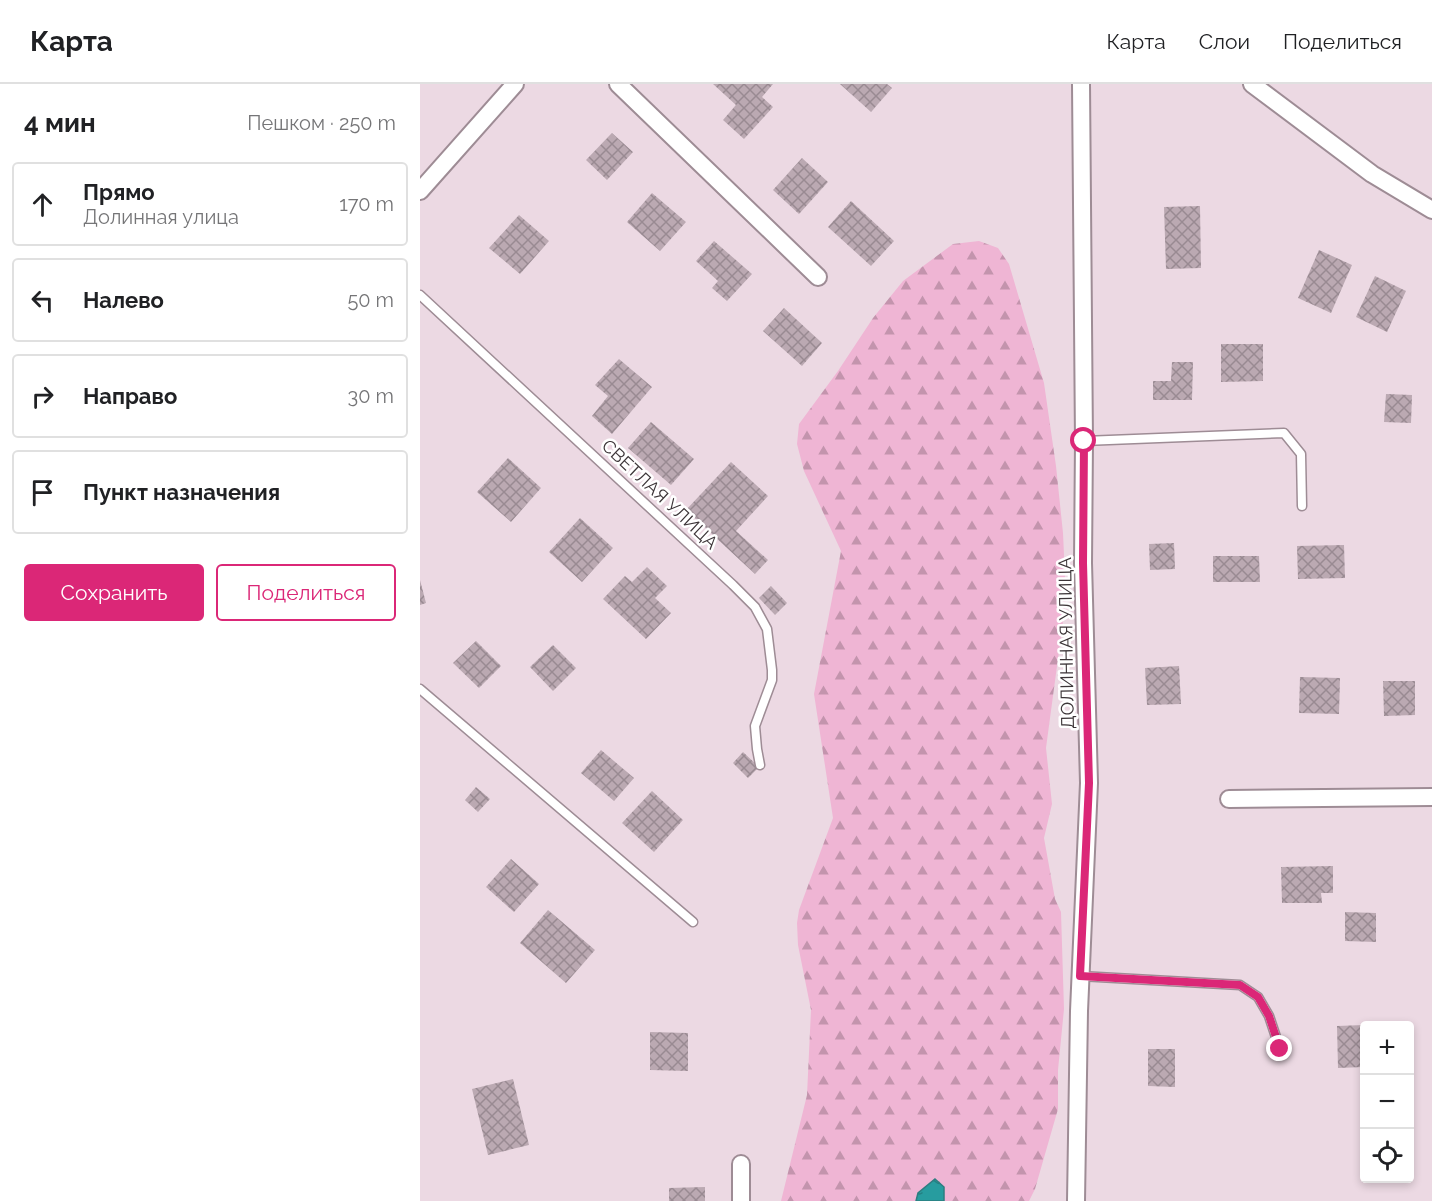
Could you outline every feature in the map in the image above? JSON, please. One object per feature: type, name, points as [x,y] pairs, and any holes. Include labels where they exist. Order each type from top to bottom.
[{"type":"street","points":[[420,191],[516,84]]},
{"type":"street","points":[[618,84],[818,277]]},
{"type":"street","name":"ДОЛИННАЯ УЛИЦА","points":[[1076,1201],[1080,976],[1089,783],[1083,563],[1081,84]]},
{"type":"street","points":[[1252,84],[1372,174],[1432,210]]},
{"type":"street","points":[[1229,799],[1432,797]]},
{"type":"street","points":[[741,1164],[741,1201]]},
{"type":"lane","name":"СВЕТЛАЯ УЛИЦА","points":[[420,294],[754,607],[767,628],[772,670],[772,680],[755,726],[760,765]]},
{"type":"lane","points":[[1084,441],[1284,433],[1301,454],[1302,506]]},
{"type":"lane","points":[[420,689],[693,922]]},
{"type":"lane","points":[[1080,976],[1240,985],[1258,997],[1269,1016],[1280,1049]]},
{"type":"green space","points":[[979,241],[998,248],[1009,264],[1044,383],[1063,533],[1066,599],[1046,748],[1052,804],[1044,838],[1055,899],[1061,912],[1064,1009],[1058,1070],[1058,1109],[1035,1189],[1029,1201],[944,1201],[944,1187],[918,1193],[916,1201],[781,1201],[807,1095],[811,1010],[798,945],[797,923],[799,910],[833,818],[814,694],[841,551],[804,471],[797,444],[799,424],[873,318],[903,281],[953,244]]},
{"type":"water","points":[[935,1179],[944,1187],[944,1201],[916,1201],[918,1193]]},
{"type":"building","points":[[713,84],[773,84],[762,97],[773,107],[744,139],[723,120],[736,105]]},
{"type":"building","points":[[840,84],[887,84],[892,88],[871,112]]},
{"type":"building","points":[[612,133],[633,152],[607,180],[586,160]]},
{"type":"building","points":[[802,158],[828,182],[799,214],[773,190]]},
{"type":"building","points":[[652,193],[686,222],[660,251],[627,222]]},
{"type":"building","points":[[851,201],[894,241],[871,266],[828,227]]},
{"type":"building","points":[[1200,206],[1201,268],[1166,269],[1164,207]]},
{"type":"building","points":[[519,215],[549,241],[520,274],[489,248]]},
{"type":"building","points":[[714,241],[752,274],[727,301],[712,288],[718,281],[696,261]]},
{"type":"building","points":[[1319,250],[1352,265],[1331,313],[1298,298]]},
{"type":"building","points":[[1375,276],[1406,291],[1387,332],[1356,317]]},
{"type":"building","points":[[784,308],[822,343],[802,366],[763,331]]},
{"type":"building","points":[[1221,344],[1263,344],[1263,381],[1221,382]]},
{"type":"building","points":[[619,359],[652,387],[612,434],[592,416],[608,396],[595,385]]},
{"type":"building","points":[[1172,362],[1193,362],[1192,400],[1153,400],[1153,381],[1171,381]]},
{"type":"building","points":[[1386,394],[1412,395],[1411,423],[1384,422]]},
{"type":"building","points":[[651,422],[694,459],[671,485],[628,448]]},
{"type":"building","points":[[508,458],[541,488],[511,522],[477,492]]},
{"type":"building","points":[[731,462],[768,496],[736,531],[768,560],[755,574],[686,510]]},
{"type":"building","points":[[580,518],[613,548],[582,582],[549,552]]},
{"type":"building","points":[[1174,543],[1175,569],[1150,570],[1149,544]]},
{"type":"building","points":[[1344,545],[1345,578],[1298,579],[1297,546]]},
{"type":"building","points":[[1213,556],[1259,556],[1260,582],[1213,582]]},
{"type":"building","points":[[647,567],[667,586],[655,598],[671,613],[646,639],[603,599],[625,576],[632,582]]},
{"type":"building","points":[[420,580],[426,603],[420,605]]},
{"type":"building","points":[[771,586],[787,603],[775,615],[759,598]]},
{"type":"building","points":[[476,641],[501,666],[479,688],[453,663]]},
{"type":"building","points":[[553,645],[576,668],[553,691],[530,667]]},
{"type":"building","points":[[1179,666],[1181,704],[1147,705],[1145,668]]},
{"type":"building","points":[[1300,677],[1340,678],[1339,714],[1299,713]]},
{"type":"building","points":[[1383,681],[1415,681],[1415,715],[1384,716]]},
{"type":"building","points":[[601,750],[634,778],[614,801],[581,773]]},
{"type":"building","points":[[743,752],[759,767],[748,778],[733,763]]},
{"type":"building","points":[[476,787],[490,799],[478,812],[465,800]]},
{"type":"building","points":[[652,791],[683,820],[654,852],[622,823]]},
{"type":"building","points":[[511,859],[539,884],[514,912],[486,887]]},
{"type":"building","points":[[1333,866],[1333,893],[1321,893],[1322,903],[1282,903],[1281,867]]},
{"type":"building","points":[[548,910],[595,950],[566,983],[520,943]]},
{"type":"building","points":[[1345,912],[1376,913],[1376,942],[1345,941]]},
{"type":"building","points":[[1360,1025],[1360,1067],[1338,1068],[1337,1026]]},
{"type":"building","points":[[650,1032],[688,1033],[688,1071],[650,1070]]},
{"type":"building","points":[[1148,1049],[1175,1049],[1175,1087],[1148,1086]]},
{"type":"building","points":[[513,1079],[529,1145],[488,1155],[472,1089]]},
{"type":"building","points":[[705,1187],[705,1201],[669,1201],[669,1188]]},
{"type":"route","points":[[1084,441],[1083,563],[1089,783],[1080,976],[1240,985],[1258,997],[1269,1016],[1280,1049]]}]
